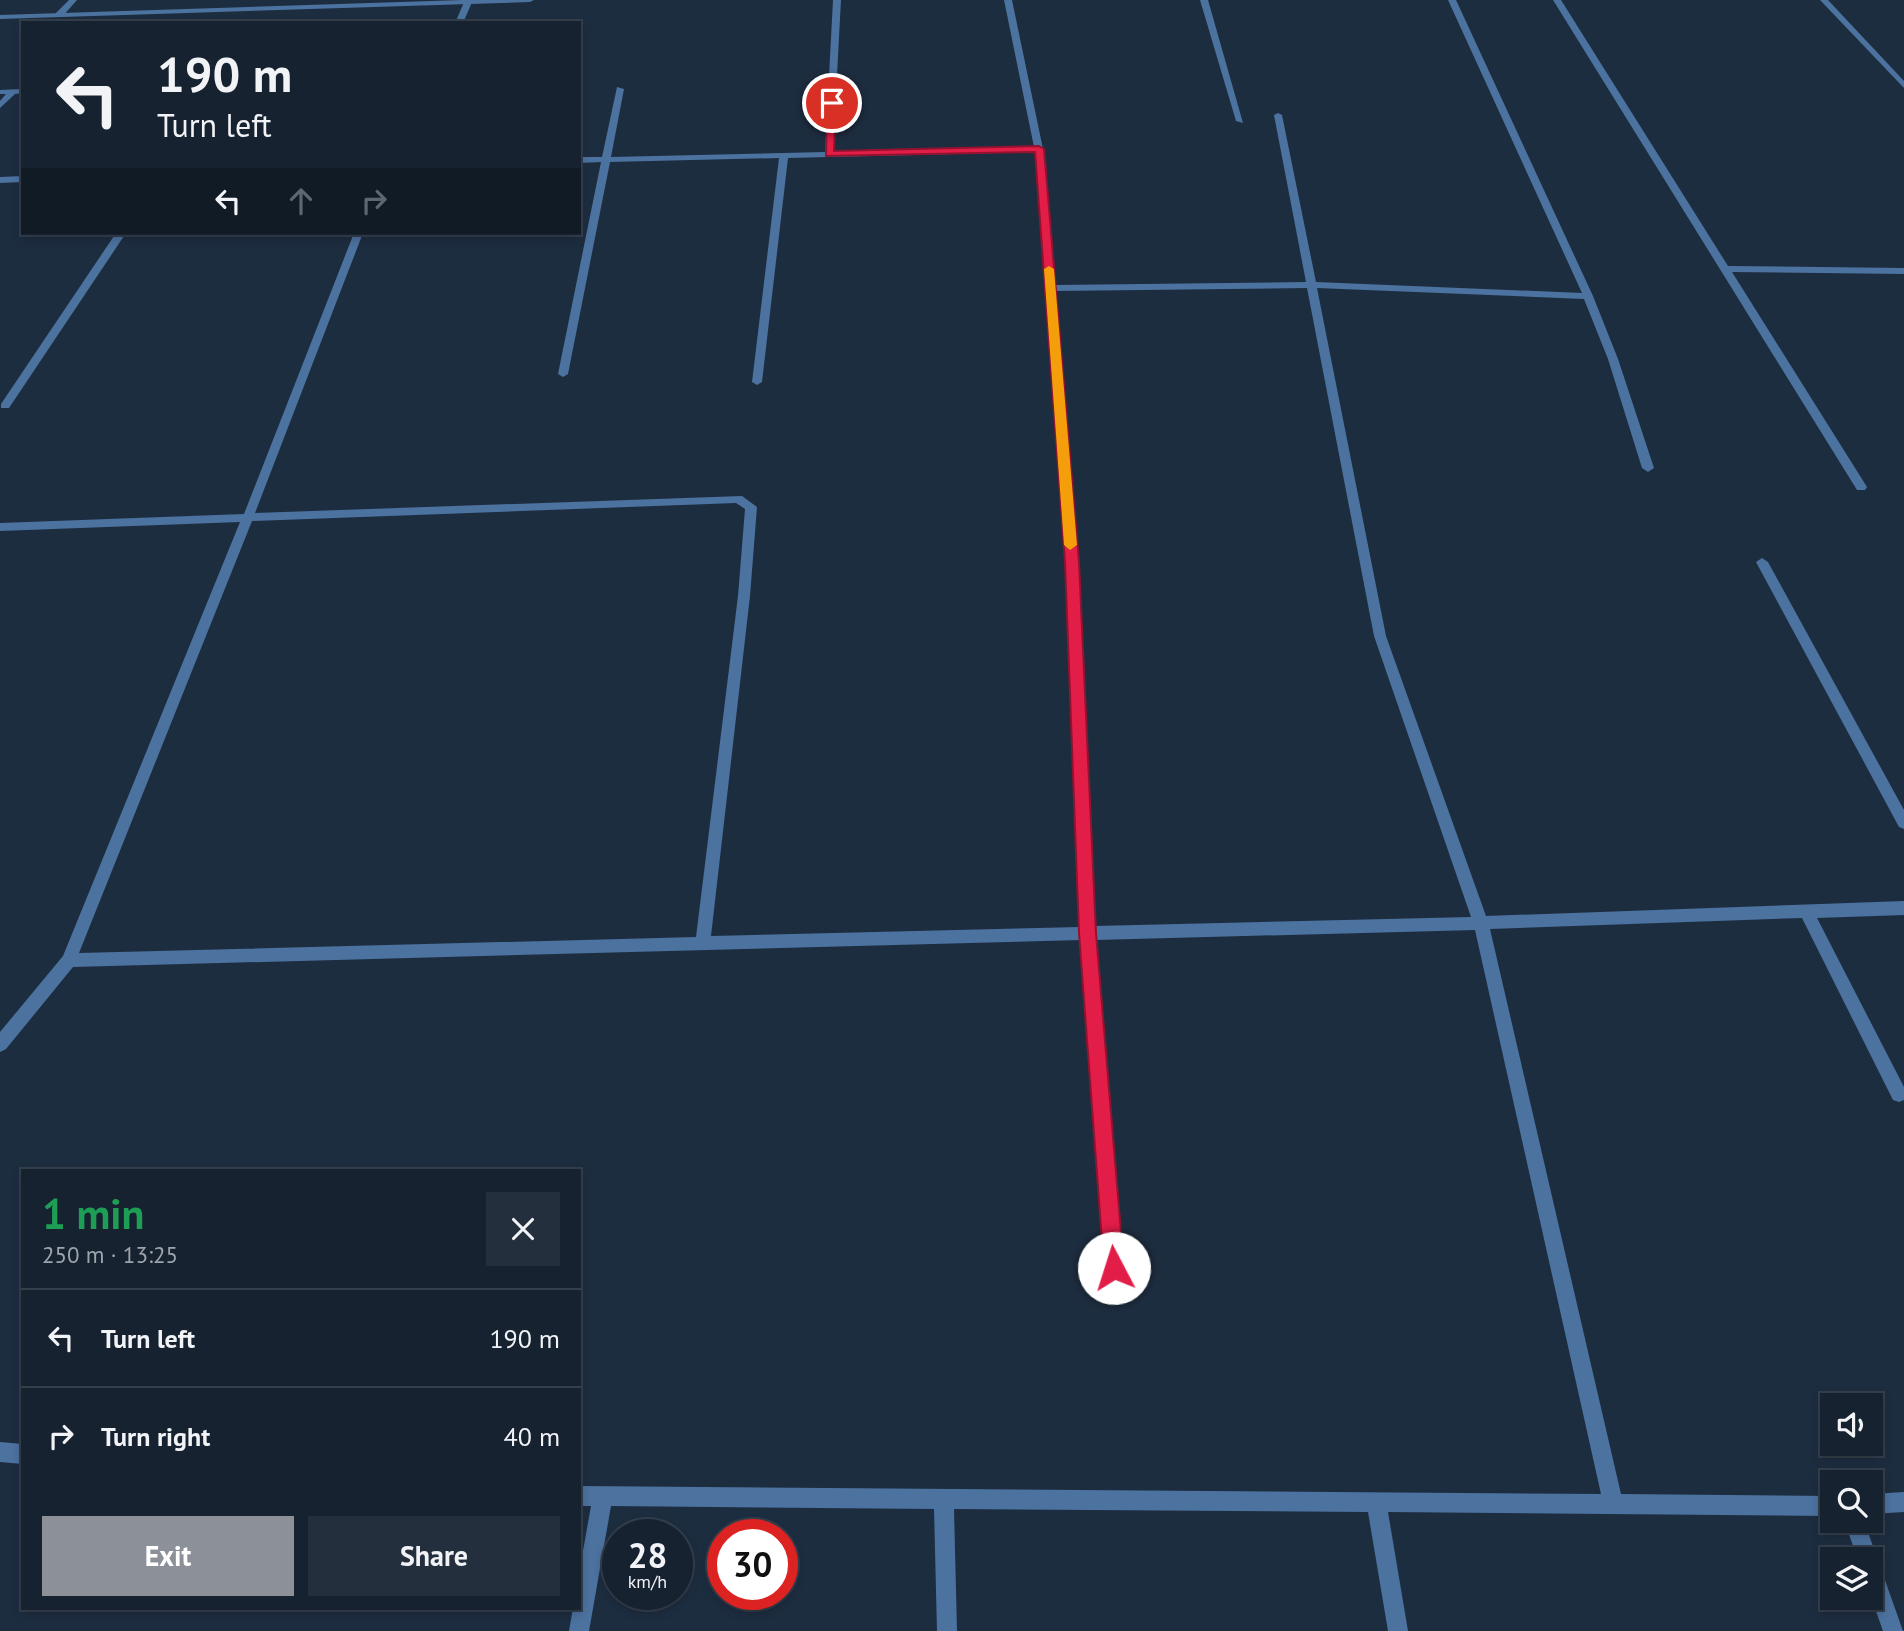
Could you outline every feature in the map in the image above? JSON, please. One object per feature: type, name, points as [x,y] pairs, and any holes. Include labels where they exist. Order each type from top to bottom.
[{"type":"street","points":[[59,15],[73,0]]},
{"type":"street","points":[[0,17],[530,0]]},
{"type":"street","points":[[829,154],[837,0]]},
{"type":"street","points":[[1008,0],[1039,149],[1072,562],[1087,933],[1114,1268]]},
{"type":"street","points":[[1204,0],[1240,121]]},
{"type":"street","points":[[1452,0],[1588,296],[1613,359],[1648,468]]},
{"type":"street","points":[[1558,0],[1861,487]]},
{"type":"street","points":[[1824,0],[1904,86]]},
{"type":"street","points":[[459,21],[469,1]]},
{"type":"street","points":[[563,374],[620,89]]},
{"type":"street","points":[[0,92],[18,91]]},
{"type":"street","points":[[0,106],[18,91]]},
{"type":"street","points":[[1278,115],[1380,636],[1481,923],[1614,1503]]},
{"type":"street","points":[[581,160],[1039,149]]},
{"type":"street","points":[[757,382],[784,155]]},
{"type":"street","points":[[0,180],[21,179]]},
{"type":"street","points":[[5,406],[120,235]]},
{"type":"street","points":[[0,1044],[69,960],[248,516],[357,235]]},
{"type":"street","points":[[1726,269],[1904,271]]},
{"type":"street","points":[[1050,288],[1311,285],[1588,296]]},
{"type":"street","points":[[0,527],[722,497],[738,499],[751,507],[744,596],[703,943]]},
{"type":"street","points":[[1762,562],[1904,822]]},
{"type":"street","points":[[69,960],[1481,923],[1904,908]]},
{"type":"street","points":[[1806,911],[1899,1094]]},
{"type":"street","points":[[0,1451],[21,1454]]},
{"type":"street","points":[[581,1496],[1820,1506]]},
{"type":"street","points":[[579,1631],[603,1496]]},
{"type":"street","points":[[944,1499],[947,1631]]},
{"type":"street","points":[[1376,1502],[1398,1631]]},
{"type":"street","points":[[1883,1503],[1904,1502]]},
{"type":"street","points":[[1883,1602],[1893,1631]]},
{"type":"slow traffic","points":[[1049,269],[1070,545]]},
{"type":"route","points":[[832,103],[829,154],[1039,149],[1072,562],[1087,933],[1114,1268]]}]
